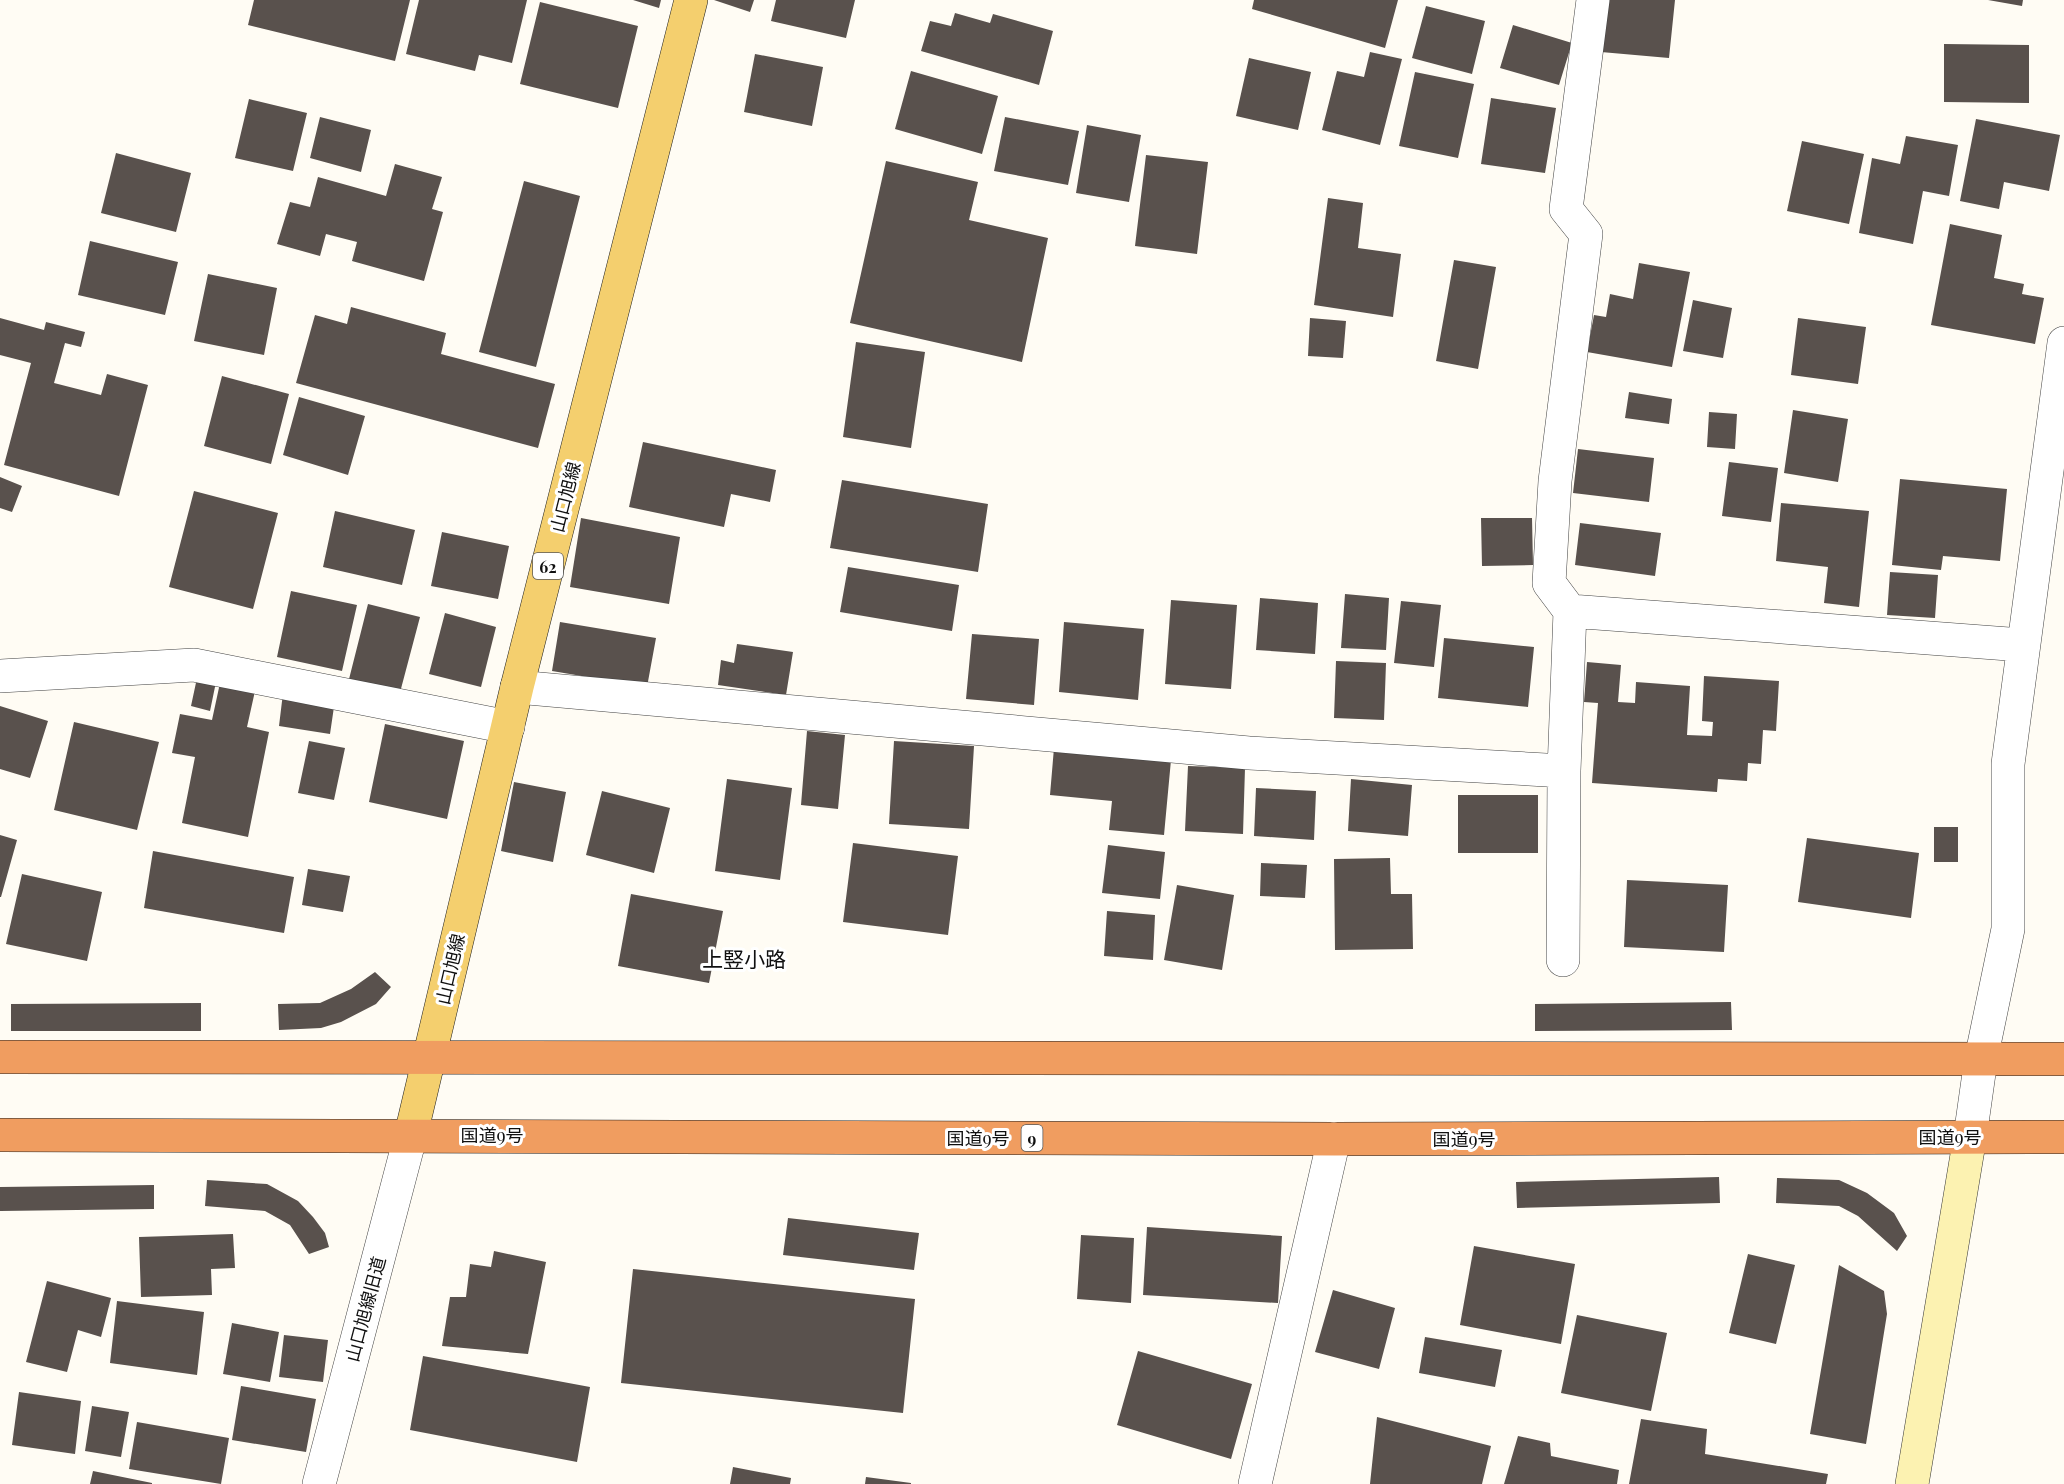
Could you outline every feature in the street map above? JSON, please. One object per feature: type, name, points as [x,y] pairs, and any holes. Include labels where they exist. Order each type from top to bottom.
[{"type":"highway","points":[[0,1057],[430,1055],[2064,1059]]},
{"type":"highway","name":"国道9号","points":[[0,1135],[411,1134],[1334,1140],[2064,1137]]},
{"type":"main road","name":"山口旭線","points":[[411,1134],[517,687],[691,0]]},
{"type":"street","points":[[1563,960],[1564,771],[1570,611],[1549,583],[1555,481],[1586,234],[1566,209],[1593,0]]},
{"type":"street","points":[[1912,1484],[1981,1059],[2008,929],[2008,764],[2022,645],[2064,343]]},
{"type":"street","points":[[1570,611],[2022,645]]},
{"type":"street","points":[[0,676],[194,665],[508,727]]},
{"type":"street","points":[[517,687],[1249,753],[1564,771]]},
{"type":"street","name":"山口旭線旧道","points":[[320,1484],[411,1134]]},
{"type":"street","points":[[1255,1484],[1334,1140]]},
{"type":"building","points":[[254,0],[410,0],[395,61],[248,25]]},
{"type":"building","points":[[419,0],[527,0],[512,63],[479,55],[475,71],[406,54]]},
{"type":"building","points":[[633,0],[661,0],[659,8]]},
{"type":"building","points":[[714,0],[754,0],[750,12]]},
{"type":"building","points":[[776,0],[855,0],[846,38],[771,21]]},
{"type":"building","points":[[1254,0],[1398,0],[1385,48],[1252,9]]},
{"type":"building","points":[[1606,0],[1675,0],[1669,58],[1601,52]]},
{"type":"building","points":[[1988,0],[2023,0],[2022,6]]},
{"type":"building","points":[[540,2],[638,26],[618,108],[520,84]]},
{"type":"building","points":[[1426,6],[1485,21],[1472,74],[1412,58]]},
{"type":"building","points":[[955,13],[990,23],[993,14],[1053,31],[1039,85],[921,51],[930,21],[951,26]]},
{"type":"building","points":[[1513,25],[1572,43],[1559,85],[1500,68]]},
{"type":"building","points":[[1944,44],[2029,45],[2029,103],[1944,102]]},
{"type":"building","points":[[1370,52],[1402,59],[1380,145],[1322,130],[1337,71],[1364,77]]},
{"type":"building","points":[[755,54],[823,67],[812,126],[744,112]]},
{"type":"building","points":[[1249,58],[1311,72],[1298,130],[1236,116]]},
{"type":"building","points":[[911,71],[998,96],[982,154],[895,129]]},
{"type":"building","points":[[1415,72],[1474,84],[1458,158],[1399,146]]},
{"type":"building","points":[[1491,98],[1556,108],[1545,173],[1481,164]]},
{"type":"building","points":[[249,99],[307,113],[293,171],[235,158]]},
{"type":"building","points":[[320,117],[371,130],[361,172],[310,158]]},
{"type":"building","points":[[1005,117],[1079,131],[1068,185],[994,171]]},
{"type":"building","points":[[1976,119],[2060,135],[2049,191],[2004,182],[1999,209],[1960,201]]},
{"type":"building","points":[[1087,125],[1141,135],[1129,202],[1076,193]]},
{"type":"building","points":[[1906,136],[1958,145],[1949,196],[1923,191],[1913,244],[1859,233],[1872,158],[1900,164]]},
{"type":"building","points":[[1802,141],[1864,154],[1849,224],[1787,211]]},
{"type":"building","points":[[116,153],[191,173],[176,232],[101,213]]},
{"type":"building","points":[[1146,155],[1208,162],[1197,254],[1135,246]]},
{"type":"building","points":[[886,161],[978,182],[969,220],[1048,238],[1022,362],[850,323]]},
{"type":"building","points":[[395,164],[442,177],[432,209],[443,212],[424,281],[352,261],[357,242],[326,234],[320,256],[277,244],[290,202],[310,207],[318,177],[386,196]]},
{"type":"building","points":[[524,181],[580,196],[536,367],[479,352]]},
{"type":"building","points":[[1328,198],[1363,203],[1358,248],[1401,254],[1393,317],[1314,305]]},
{"type":"building","points":[[1950,224],[2002,235],[1994,278],[2024,284],[2022,294],[2044,298],[2035,344],[1931,325]]},
{"type":"building","points":[[90,241],[178,262],[165,315],[78,295]]},
{"type":"building","points":[[1454,260],[1496,267],[1478,369],[1436,361]]},
{"type":"building","points":[[1639,263],[1690,272],[1672,367],[1587,352],[1594,315],[1606,317],[1610,294],[1633,299]]},
{"type":"building","points":[[208,274],[277,288],[264,355],[194,341]]},
{"type":"building","points":[[1693,300],[1732,308],[1723,358],[1683,351]]},
{"type":"building","points":[[351,307],[446,333],[441,354],[555,384],[538,448],[296,383],[315,315],[347,324]]},
{"type":"building","points":[[0,318],[44,330],[46,322],[85,332],[81,347],[65,343],[54,383],[101,395],[107,374],[148,385],[119,496],[4,465],[31,363],[0,355]]},
{"type":"building","points":[[1310,318],[1346,321],[1343,358],[1308,356]]},
{"type":"building","points":[[1798,318],[1866,327],[1858,384],[1791,375]]},
{"type":"building","points":[[856,342],[925,352],[911,448],[843,437]]},
{"type":"building","points":[[222,376],[289,394],[271,464],[204,446]]},
{"type":"building","points":[[1629,392],[1672,399],[1669,424],[1625,418]]},
{"type":"building","points":[[299,397],[365,416],[348,475],[283,455]]},
{"type":"building","points":[[1793,410],[1848,419],[1838,482],[1784,473]]},
{"type":"building","points":[[1709,412],[1737,414],[1735,449],[1707,447]]},
{"type":"building","points":[[643,442],[776,470],[770,502],[731,494],[724,527],[629,507]]},
{"type":"building","points":[[1578,449],[1654,458],[1649,502],[1573,493]]},
{"type":"building","points":[[1729,462],[1778,468],[1771,522],[1722,516]]},
{"type":"building","points":[[0,477],[22,486],[12,512],[0,508]]},
{"type":"building","points":[[1900,479],[2007,489],[2000,561],[1943,556],[1941,570],[1892,565]]},
{"type":"building","points":[[842,480],[988,504],[978,572],[830,548]]},
{"type":"building","points":[[194,491],[278,513],[253,609],[169,587]]},
{"type":"building","points":[[1781,503],[1869,511],[1859,607],[1824,603],[1828,567],[1776,561]]},
{"type":"building","points":[[335,511],[415,530],[402,585],[323,567]]},
{"type":"building","points":[[581,518],[680,537],[669,604],[570,587]]},
{"type":"building","points":[[1481,518],[1532,518],[1533,565],[1482,566]]},
{"type":"building","points":[[1580,523],[1661,533],[1655,576],[1575,565]]},
{"type":"building","points":[[442,532],[509,546],[498,599],[431,586]]},
{"type":"building","points":[[848,567],[959,585],[952,631],[840,612]]},
{"type":"building","points":[[1890,572],[1938,575],[1935,618],[1887,615]]},
{"type":"building","points":[[291,591],[357,605],[342,671],[277,657]]},
{"type":"building","points":[[1345,594],[1389,598],[1386,650],[1341,648]]},
{"type":"building","points":[[1260,598],[1318,603],[1315,654],[1256,650]]},
{"type":"building","points":[[1171,600],[1237,605],[1231,689],[1165,684]]},
{"type":"building","points":[[1401,601],[1441,605],[1434,667],[1394,663]]},
{"type":"building","points":[[368,604],[420,617],[398,700],[347,687]]},
{"type":"building","points":[[445,613],[496,627],[481,687],[429,674]]},
{"type":"building","points":[[560,622],[656,638],[647,687],[552,671]]},
{"type":"building","points":[[1064,622],[1144,629],[1138,700],[1059,692]]},
{"type":"building","points":[[972,634],[1039,639],[1034,705],[966,699]]},
{"type":"building","points":[[1444,638],[1534,647],[1528,707],[1438,698]]},
{"type":"building","points":[[737,644],[793,652],[786,695],[718,685],[721,660],[734,663]]},
{"type":"building","points":[[1336,661],[1386,663],[1384,720],[1334,718]]},
{"type":"building","points":[[1587,662],[1621,665],[1618,702],[1635,703],[1636,682],[1690,686],[1687,735],[1712,736],[1713,722],[1702,721],[1704,676],[1779,681],[1776,731],[1763,730],[1761,764],[1748,763],[1747,781],[1718,779],[1717,792],[1592,783],[1598,703],[1584,702]]},
{"type":"building","points":[[197,678],[216,682],[210,711],[191,706]]},
{"type":"building","points":[[220,683],[255,691],[247,727],[269,732],[248,837],[182,823],[195,757],[172,753],[180,714],[212,720]]},
{"type":"building","points":[[283,693],[335,700],[330,734],[279,726]]},
{"type":"building","points":[[0,706],[48,721],[30,778],[0,769]]},
{"type":"building","points":[[74,722],[159,742],[137,830],[54,810]]},
{"type":"building","points":[[385,724],[464,741],[447,819],[369,802]]},
{"type":"building","points":[[807,731],[845,735],[838,809],[801,805]]},
{"type":"building","points":[[309,741],[345,748],[334,800],[298,793]]},
{"type":"building","points":[[894,741],[974,746],[969,829],[889,824]]},
{"type":"building","points":[[1054,748],[1171,760],[1164,835],[1109,830],[1112,801],[1050,795]]},
{"type":"building","points":[[1188,766],[1245,768],[1243,834],[1185,831]]},
{"type":"building","points":[[727,779],[792,788],[780,880],[715,871]]},
{"type":"building","points":[[1351,779],[1412,785],[1408,836],[1348,831]]},
{"type":"building","points":[[514,782],[566,792],[553,862],[501,851]]},
{"type":"building","points":[[1256,788],[1316,791],[1314,840],[1254,836]]},
{"type":"building","points":[[602,791],[670,808],[654,873],[586,855]]},
{"type":"building","points":[[1458,795],[1538,795],[1538,853],[1458,853]]},
{"type":"building","points":[[1934,827],[1958,827],[1958,862],[1934,862]]},
{"type":"building","points":[[0,835],[17,840],[1,897],[0,897]]},
{"type":"building","points":[[1807,838],[1919,853],[1911,918],[1798,902]]},
{"type":"building","points":[[853,843],[958,856],[948,935],[843,922]]},
{"type":"building","points":[[1108,845],[1165,852],[1160,899],[1102,893]]},
{"type":"building","points":[[153,851],[294,877],[284,933],[144,908]]},
{"type":"building","points":[[1390,858],[1391,894],[1412,894],[1413,949],[1335,950],[1334,859]]},
{"type":"building","points":[[1261,863],[1307,865],[1305,898],[1260,896]]},
{"type":"building","points":[[308,869],[350,876],[343,912],[302,905]]},
{"type":"building","points":[[22,874],[102,892],[87,961],[6,944]]},
{"type":"building","points":[[1627,880],[1728,885],[1724,952],[1624,947]]},
{"type":"building","points":[[1177,885],[1234,895],[1222,970],[1164,960]]},
{"type":"building","points":[[631,894],[723,911],[709,983],[618,966]]},
{"type":"building","points":[[1107,911],[1155,915],[1153,960],[1104,956]]},
{"type":"building","points":[[375,972],[391,987],[376,1004],[341,1022],[321,1028],[279,1030],[278,1004],[320,1003],[351,989]]},
{"type":"building","points":[[1731,1002],[1732,1030],[1535,1031],[1535,1004]]},
{"type":"building","points":[[201,1003],[201,1031],[11,1031],[11,1004]]},
{"type":"building","points":[[1719,1177],[1720,1203],[1517,1208],[1516,1182]]},
{"type":"building","points":[[1777,1178],[1839,1180],[1867,1193],[1894,1213],[1907,1236],[1897,1251],[1858,1216],[1839,1206],[1776,1203]]},
{"type":"building","points":[[207,1180],[267,1184],[298,1201],[325,1233],[329,1247],[309,1254],[290,1225],[265,1211],[205,1206]]},
{"type":"building","points":[[154,1185],[154,1209],[0,1211],[0,1187]]},
{"type":"building","points":[[788,1218],[919,1233],[914,1270],[783,1255]]},
{"type":"building","points":[[1147,1227],[1282,1236],[1278,1303],[1143,1295]]},
{"type":"building","points":[[233,1234],[235,1268],[211,1269],[212,1295],[141,1297],[139,1237]]},
{"type":"building","points":[[1081,1235],[1134,1238],[1131,1303],[1077,1299]]},
{"type":"building","points":[[1474,1246],[1575,1264],[1561,1344],[1460,1325]]},
{"type":"building","points":[[494,1251],[546,1262],[528,1354],[442,1346],[450,1297],[466,1297],[470,1264],[491,1267]]},
{"type":"building","points":[[1748,1254],[1795,1265],[1776,1344],[1729,1333]]},
{"type":"building","points":[[1839,1265],[1884,1291],[1887,1314],[1866,1444],[1810,1434]]},
{"type":"building","points":[[633,1269],[915,1299],[903,1413],[621,1383]]},
{"type":"building","points":[[47,1281],[111,1298],[101,1337],[78,1330],[67,1372],[26,1362]]},
{"type":"building","points":[[1333,1290],[1395,1308],[1379,1369],[1315,1352]]},
{"type":"building","points":[[117,1301],[204,1312],[197,1375],[110,1363]]},
{"type":"building","points":[[1577,1315],[1667,1333],[1651,1411],[1561,1393]]},
{"type":"building","points":[[232,1323],[279,1332],[270,1382],[223,1374]]},
{"type":"building","points":[[284,1335],[328,1340],[323,1382],[279,1377]]},
{"type":"building","points":[[1425,1337],[1502,1350],[1495,1387],[1419,1373]]},
{"type":"building","points":[[1138,1351],[1252,1384],[1231,1459],[1117,1425]]},
{"type":"building","points":[[423,1356],[590,1387],[577,1462],[410,1430]]},
{"type":"building","points":[[241,1386],[316,1399],[306,1452],[232,1440]]},
{"type":"building","points":[[19,1392],[81,1401],[75,1454],[12,1445]]},
{"type":"building","points":[[92,1406],[129,1412],[121,1457],[85,1451]]},
{"type":"building","points":[[1377,1417],[1491,1446],[1482,1484],[1370,1484]]},
{"type":"building","points":[[1641,1419],[1707,1429],[1705,1454],[1828,1474],[1826,1484],[1629,1484]]},
{"type":"building","points":[[137,1422],[229,1438],[221,1484],[129,1469]]},
{"type":"building","points":[[1518,1436],[1550,1443],[1551,1456],[1619,1470],[1617,1484],[1504,1484]]},
{"type":"building","points":[[733,1467],[791,1478],[790,1484],[730,1484]]},
{"type":"building","points":[[93,1471],[152,1483],[152,1484],[90,1484]]},
{"type":"building","points":[[866,1477],[911,1483],[911,1484],[865,1484]]},
{"type":"district","name":"上竪小路","points":[[744,958]]}]
